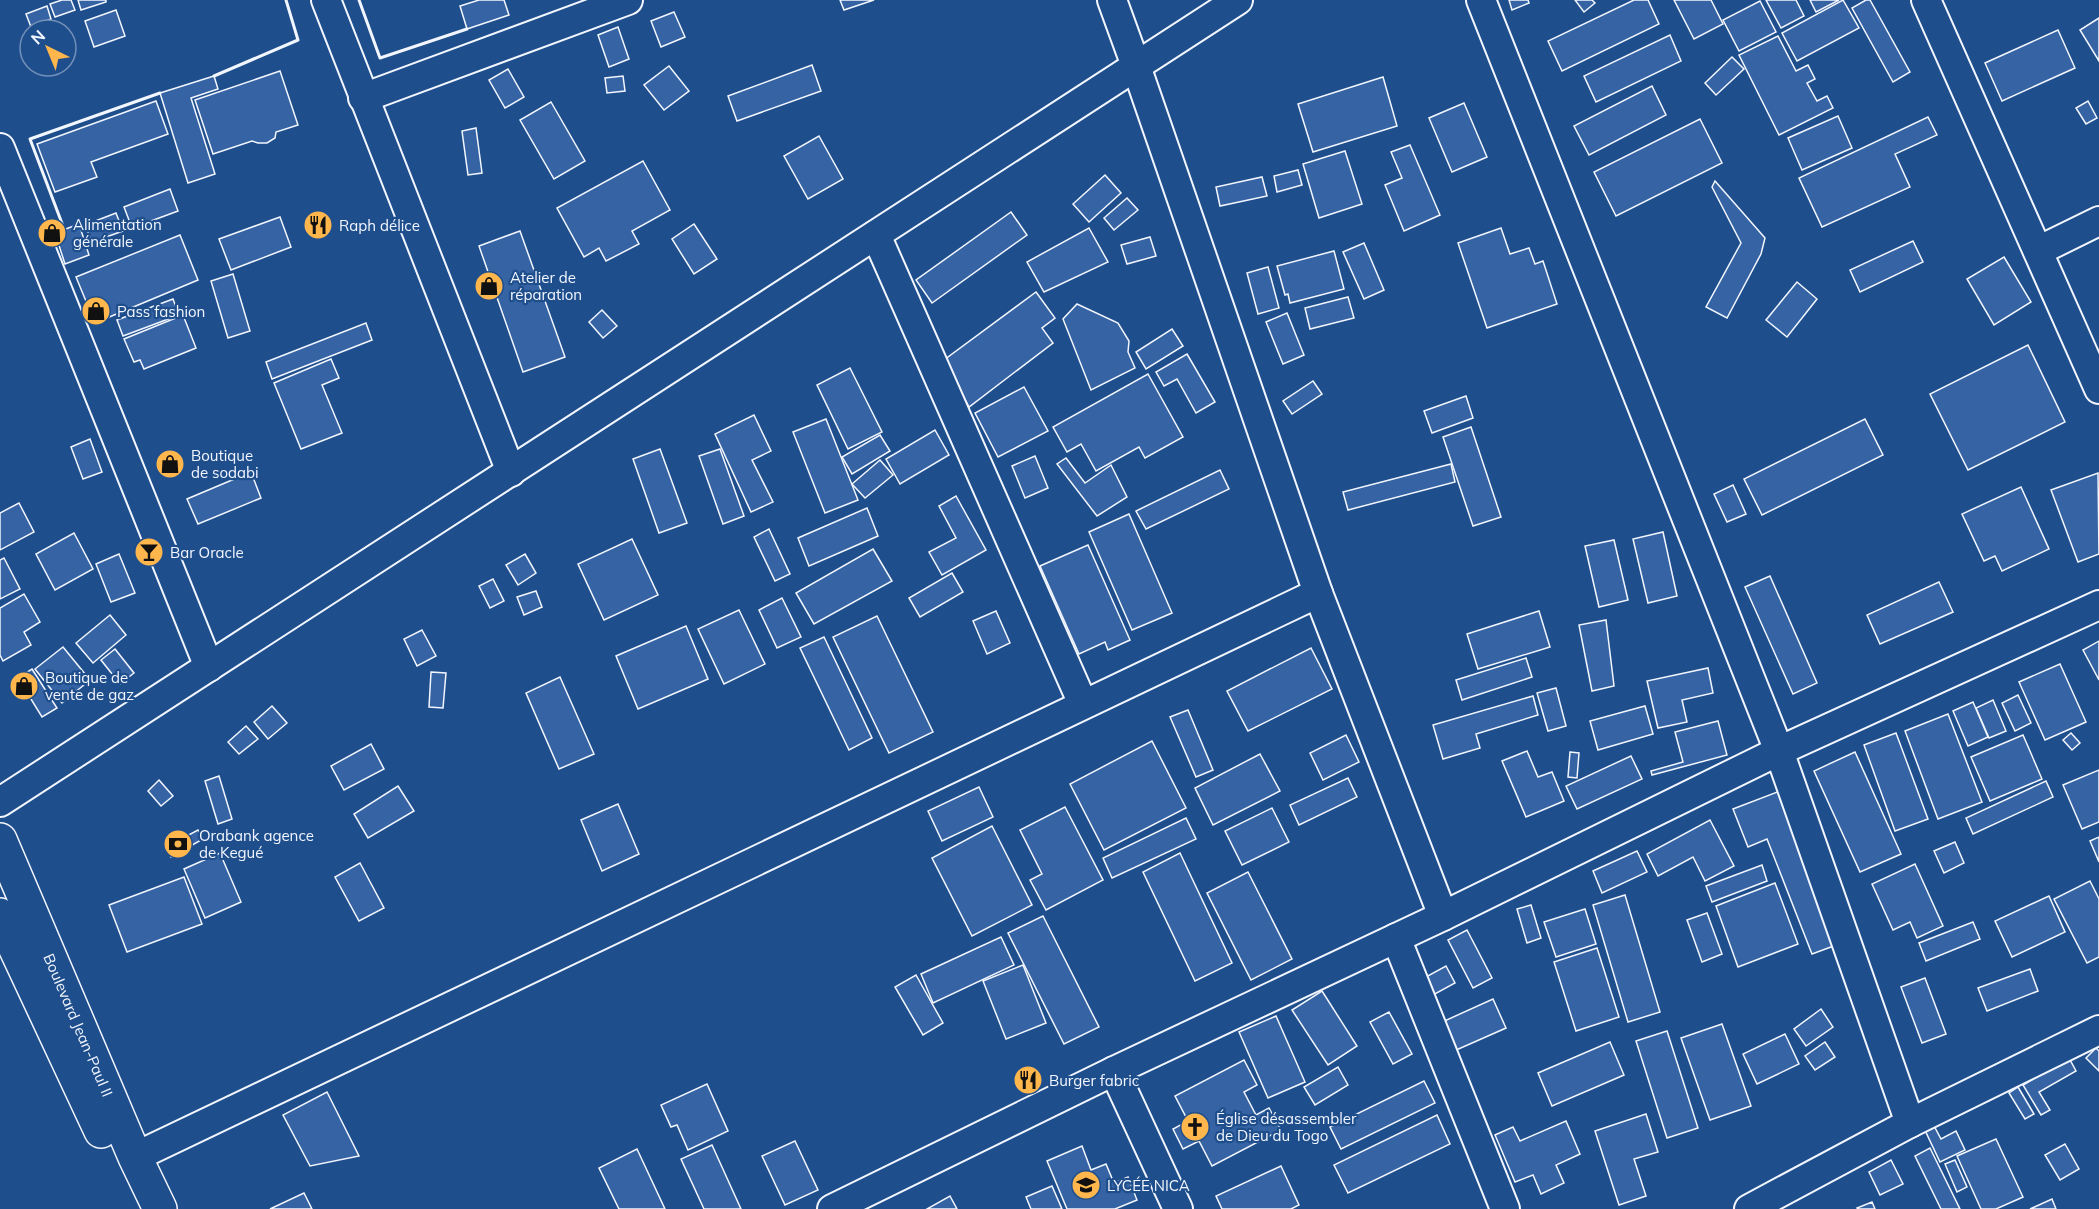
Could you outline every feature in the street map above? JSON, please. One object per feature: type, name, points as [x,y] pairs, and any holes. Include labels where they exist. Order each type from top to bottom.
[{"type":"main road","name":"Boulevard Jean-Paul II","points":[[0,840],[135,1157],[160,1209]]},
{"type":"main road","name":"Boulevard Jean-Paul II","points":[[0,915],[135,1209]]},
{"type":"street","points":[[326,0],[511,472]]},
{"type":"street","points":[[363,99],[628,0]]},
{"type":"street","points":[[1112,0],[1318,593],[1443,916]]},
{"type":"street","points":[[0,802],[1238,0]]},
{"type":"street","points":[[1481,0],[1779,751],[1910,1123]]},
{"type":"street","points":[[1926,0],[2099,389]]},
{"type":"street","points":[[0,148],[209,668]]},
{"type":"street","points":[[2037,250],[2099,221]]},
{"type":"street","points":[[876,235],[1083,704]]},
{"type":"street","points":[[135,1157],[1318,593]]},
{"type":"street","points":[[832,1209],[1114,1071],[1396,939],[1779,751],[2099,605]]},
{"type":"street","points":[[1396,939],[1505,1209]]},
{"type":"street","points":[[1749,1209],[1910,1123],[2099,1030]]},
{"type":"street","points":[[1114,1071],[1178,1209]]},
{"type":"building","points":[[71,0],[75,10],[55,17],[50,4]]},
{"type":"building","points":[[78,0],[106,0],[106,2],[81,10]]},
{"type":"building","points":[[479,0],[504,0],[509,15],[467,29],[460,6]]},
{"type":"building","points":[[840,0],[874,0],[844,10]]},
{"type":"building","points":[[1509,0],[1528,0],[1529,3],[1512,10]]},
{"type":"building","points":[[1575,0],[1592,0],[1595,3],[1584,12]]},
{"type":"building","points":[[1634,0],[1648,0],[1659,24],[1562,71],[1548,41]]},
{"type":"building","points":[[1674,0],[1711,0],[1723,24],[1694,39]]},
{"type":"building","points":[[1766,0],[1796,0],[1804,16],[1781,28]]},
{"type":"building","points":[[1810,0],[1839,0],[1816,12]]},
{"type":"building","points":[[1843,0],[1859,28],[1797,61],[1782,33]]},
{"type":"building","points":[[1870,0],[1910,72],[1893,82],[1852,8]]},
{"type":"building","points":[[1760,1],[1776,32],[1739,51],[1723,20]]},
{"type":"building","points":[[47,6],[51,18],[28,18],[26,14]]},
{"type":"building","points":[[116,10],[125,36],[94,47],[85,21]]},
{"type":"building","points":[[674,12],[685,37],[661,47],[651,21]]},
{"type":"building","points":[[2099,18],[2099,61],[2080,30]]},
{"type":"building","points":[[618,27],[629,59],[609,67],[598,35]]},
{"type":"building","points":[[2058,30],[2075,68],[2002,101],[1985,63]]},
{"type":"building","points":[[1670,35],[1681,61],[1596,102],[1584,76]]},
{"type":"building","points":[[1778,36],[1796,71],[1808,65],[1815,79],[1807,83],[1817,101],[1827,96],[1833,108],[1779,135],[1739,55]]},
{"type":"building","points":[[1732,57],[1744,69],[1716,95],[1705,83]]},
{"type":"building","points":[[812,65],[821,91],[737,121],[728,96]]},
{"type":"building","points":[[669,66],[689,91],[664,110],[644,85]]},
{"type":"building","points":[[508,69],[524,97],[505,108],[489,80]]},
{"type":"building","points":[[280,71],[298,125],[276,132],[275,138],[267,143],[252,141],[213,154],[195,100]]},
{"type":"building","points":[[214,76],[218,89],[191,98],[215,174],[188,183],[160,93]]},
{"type":"building","points":[[623,76],[625,91],[607,93],[605,78]]},
{"type":"building","points":[[1383,77],[1397,126],[1313,152],[1298,104]]},
{"type":"building","points":[[1652,86],[1666,115],[1589,155],[1574,126]]},
{"type":"building","points":[[156,101],[168,134],[91,162],[97,177],[55,192],[37,144]]},
{"type":"building","points":[[2088,101],[2097,118],[2086,124],[2076,108]]},
{"type":"building","points":[[551,102],[585,161],[554,179],[520,120]]},
{"type":"building","points":[[1464,103],[1487,157],[1452,172],[1429,118]]},
{"type":"building","points":[[1838,116],[1852,148],[1802,170],[1788,138]]},
{"type":"building","points":[[1928,117],[1937,135],[1895,154],[1910,187],[1822,227],[1799,178]]},
{"type":"building","points":[[1700,119],[1722,163],[1616,216],[1594,172]]},
{"type":"building","points":[[476,128],[482,173],[468,175],[462,131]]},
{"type":"building","points":[[819,136],[843,179],[808,199],[784,156]]},
{"type":"building","points":[[1410,145],[1440,215],[1404,231],[1385,185],[1402,178],[1391,152]]},
{"type":"building","points":[[1345,151],[1362,204],[1319,218],[1303,164]]},
{"type":"building","points":[[643,161],[670,210],[632,231],[639,244],[606,261],[599,248],[584,257],[557,208]]},
{"type":"building","points":[[1298,170],[1302,185],[1277,192],[1274,176]]},
{"type":"building","points":[[1105,175],[1121,193],[1089,222],[1073,204]]},
{"type":"building","points":[[1262,177],[1267,196],[1220,206],[1216,187]]},
{"type":"building","points":[[1715,181],[1765,238],[1761,254],[1727,318],[1706,307],[1741,243],[1712,187]]},
{"type":"building","points":[[170,189],[178,211],[132,228],[124,207]]},
{"type":"building","points":[[1127,198],[1138,210],[1114,230],[1104,218]]},
{"type":"building","points":[[1011,212],[1027,235],[932,303],[916,280]]},
{"type":"building","points":[[116,213],[123,231],[92,242],[85,225]]},
{"type":"building","points":[[280,217],[291,247],[231,270],[219,239]]},
{"type":"building","points":[[79,224],[89,255],[65,264],[55,233]]},
{"type":"building","points":[[694,224],[717,259],[694,274],[672,239]]},
{"type":"building","points":[[1089,228],[1108,262],[1044,292],[1027,262]]},
{"type":"building","points":[[1501,228],[1510,254],[1529,248],[1535,264],[1543,261],[1557,304],[1487,328],[1458,243]]},
{"type":"building","points":[[520,231],[565,357],[523,372],[479,246]]},
{"type":"building","points":[[180,235],[198,280],[95,323],[76,277]]},
{"type":"building","points":[[1150,237],[1156,256],[1127,264],[1121,245]]},
{"type":"building","points":[[1913,241],[1923,262],[1860,292],[1850,270]]},
{"type":"building","points":[[1364,243],[1384,290],[1364,299],[1343,252]]},
{"type":"building","points":[[1334,251],[1344,289],[1290,303],[1288,294],[1285,295],[1277,266]]},
{"type":"building","points":[[2004,257],[2031,302],[1994,325],[1967,279]]},
{"type":"building","points":[[1268,267],[1279,308],[1258,314],[1247,273]]},
{"type":"building","points":[[233,274],[250,331],[228,338],[211,281]]},
{"type":"building","points":[[1797,282],[1817,299],[1787,337],[1766,320]]},
{"type":"building","points":[[1036,292],[1055,318],[1042,328],[1053,343],[969,407],[944,360]]},
{"type":"building","points":[[1348,297],[1354,318],[1310,329],[1305,308]]},
{"type":"building","points":[[173,299],[179,315],[123,336],[117,320]]},
{"type":"building","points":[[1077,304],[1118,323],[1129,341],[1128,352],[1135,368],[1091,390],[1063,319]]},
{"type":"building","points":[[602,310],[617,326],[603,338],[589,322]]},
{"type":"building","points":[[1287,313],[1304,355],[1283,364],[1266,322]]},
{"type":"building","points":[[183,315],[196,348],[144,369],[140,360],[134,362],[124,339]]},
{"type":"building","points":[[366,323],[372,340],[272,379],[266,362]]},
{"type":"building","points":[[1172,329],[1183,346],[1146,369],[1136,352]]},
{"type":"building","points":[[2028,345],[2065,422],[1968,470],[1930,394]]},
{"type":"building","points":[[1187,354],[1215,402],[1196,413],[1177,379],[1164,386],[1156,372]]},
{"type":"building","points":[[331,359],[339,378],[322,385],[342,433],[301,449],[274,383]]},
{"type":"building","points":[[850,368],[882,432],[848,449],[817,385]]},
{"type":"building","points":[[1148,374],[1183,437],[1145,458],[1139,447],[1096,471],[1081,444],[1067,452],[1053,427]]},
{"type":"building","points":[[1313,381],[1322,394],[1292,414],[1283,401]]},
{"type":"building","points":[[1024,387],[1048,431],[998,457],[975,413]]},
{"type":"building","points":[[1466,396],[1473,418],[1432,433],[1424,411]]},
{"type":"building","points":[[754,415],[771,451],[752,460],[773,502],[751,512],[715,434]]},
{"type":"building","points":[[826,419],[858,500],[825,513],[793,432]]},
{"type":"building","points":[[1865,419],[1883,455],[1762,515],[1744,479]]},
{"type":"building","points":[[1471,427],[1501,517],[1473,526],[1443,437]]},
{"type":"building","points":[[935,430],[949,455],[900,484],[886,459]]},
{"type":"building","points":[[880,435],[890,451],[852,474],[842,457]]},
{"type":"building","points":[[90,439],[102,472],[83,479],[71,447]]},
{"type":"building","points":[[660,449],[687,523],[659,533],[633,459]]},
{"type":"building","points":[[720,449],[744,516],[723,524],[699,456]]},
{"type":"building","points":[[1035,456],[1048,488],[1025,498],[1012,466]]},
{"type":"building","points":[[1066,458],[1085,483],[1111,465],[1127,497],[1097,516],[1057,464]]},
{"type":"building","points":[[880,460],[893,475],[865,498],[852,484]]},
{"type":"building","points":[[1451,464],[1455,482],[1348,510],[1343,492]]},
{"type":"building","points":[[1220,470],[1229,489],[1146,529],[1136,511]]},
{"type":"building","points":[[251,472],[261,498],[198,524],[187,499]]},
{"type":"building","points":[[2098,473],[2099,554],[2078,562],[2051,490]]},
{"type":"building","points":[[1733,485],[1746,514],[1727,522],[1714,494]]},
{"type":"building","points":[[2021,487],[2049,549],[2002,571],[1995,556],[1984,561],[1962,514]]},
{"type":"building","points":[[956,496],[986,550],[942,575],[929,552],[956,538],[939,506]]},
{"type":"building","points":[[19,503],[34,532],[0,550],[0,513]]},
{"type":"building","points":[[867,508],[878,536],[809,566],[798,538]]},
{"type":"building","points":[[1129,514],[1172,613],[1132,630],[1089,532]]},
{"type":"building","points":[[769,529],[790,574],[775,581],[754,537]]},
{"type":"building","points":[[1663,532],[1677,596],[1648,603],[1633,539]]},
{"type":"building","points":[[74,533],[93,569],[55,590],[36,554]]},
{"type":"building","points":[[632,539],[658,595],[604,620],[578,564]]},
{"type":"building","points":[[1614,540],[1628,600],[1599,607],[1585,546]]},
{"type":"building","points":[[1088,545],[1130,640],[1108,650],[1105,642],[1079,654],[1040,566]]},
{"type":"building","points":[[873,549],[892,581],[814,624],[796,593]]},
{"type":"building","points":[[119,554],[135,593],[111,602],[96,564]]},
{"type":"building","points":[[525,554],[536,573],[518,585],[506,565]]},
{"type":"building","points":[[4,558],[20,589],[0,599],[0,560]]},
{"type":"building","points":[[952,573],[963,592],[920,617],[909,598]]},
{"type":"building","points":[[1770,576],[1817,683],[1793,694],[1745,587]]},
{"type":"building","points":[[493,579],[504,601],[490,608],[479,586]]},
{"type":"building","points":[[1939,582],[1953,612],[1880,644],[1867,615]]},
{"type":"building","points":[[536,591],[542,607],[524,615],[517,597]]},
{"type":"building","points":[[24,594],[40,622],[24,632],[31,645],[3,661],[0,655],[0,608]]},
{"type":"building","points":[[782,598],[801,637],[777,648],[759,610]]},
{"type":"building","points":[[739,610],[765,664],[724,684],[698,629]]},
{"type":"building","points":[[996,611],[1010,643],[987,654],[973,621]]},
{"type":"building","points":[[1539,611],[1550,647],[1478,669],[1467,634]]},
{"type":"building","points":[[110,615],[126,635],[93,663],[76,643]]},
{"type":"building","points":[[877,616],[933,732],[889,753],[833,637]]},
{"type":"building","points":[[1606,620],[1614,686],[1592,691],[1579,625]]},
{"type":"building","points":[[686,626],[708,679],[638,709],[616,656]]},
{"type":"building","points":[[422,630],[436,656],[417,666],[404,639]]},
{"type":"building","points":[[824,637],[872,738],[849,750],[800,648]]},
{"type":"building","points":[[2099,641],[2099,680],[2083,650]]},
{"type":"building","points":[[63,647],[90,680],[62,703],[35,669]]},
{"type":"building","points":[[1311,648],[1332,689],[1248,731],[1227,691]]},
{"type":"building","points":[[115,649],[134,673],[120,684],[101,660]]},
{"type":"building","points":[[1526,658],[1532,677],[1462,700],[1456,680]]},
{"type":"building","points":[[2060,664],[2086,722],[2045,740],[2019,682]]},
{"type":"building","points":[[1708,668],[1713,693],[1682,700],[1687,722],[1658,728],[1647,681]]},
{"type":"building","points":[[32,669],[57,708],[42,717],[18,678]]},
{"type":"building","points":[[431,672],[446,673],[443,708],[429,707]]},
{"type":"building","points":[[560,677],[594,754],[559,769],[526,693]]},
{"type":"building","points":[[1556,688],[1566,726],[1548,731],[1537,693]]},
{"type":"building","points":[[2018,695],[2031,723],[2015,731],[2002,703]]},
{"type":"building","points":[[1533,696],[1538,715],[1476,734],[1480,748],[1443,759],[1433,725]]},
{"type":"building","points":[[1993,700],[2006,731],[1989,738],[1976,708]]},
{"type":"building","points":[[1973,702],[1988,737],[1968,746],[1953,711]]},
{"type":"building","points":[[272,706],[287,723],[268,739],[254,722]]},
{"type":"building","points":[[1645,706],[1653,734],[1598,750],[1590,721]]},
{"type":"building","points":[[1188,710],[1213,770],[1196,777],[1170,717]]},
{"type":"building","points":[[1948,714],[1982,802],[1938,819],[1905,731]]},
{"type":"building","points":[[1718,721],[1727,755],[1652,775],[1651,771],[1683,762],[1675,732]]},
{"type":"building","points":[[246,726],[258,739],[239,754],[228,742]]},
{"type":"building","points":[[1896,733],[1928,819],[1895,831],[1864,745]]},
{"type":"building","points":[[2071,733],[2080,743],[2072,750],[2063,740]]},
{"type":"building","points":[[1346,735],[1359,762],[1323,780],[1310,753]]},
{"type":"building","points":[[2023,735],[2042,779],[1990,801],[1971,757]]},
{"type":"building","points":[[1152,741],[1186,808],[1104,850],[1070,784]]},
{"type":"building","points":[[371,744],[384,769],[344,790],[331,766]]},
{"type":"building","points":[[1527,751],[1538,777],[1552,772],[1564,801],[1526,817],[1502,761]]},
{"type":"building","points":[[1570,752],[1579,753],[1577,778],[1568,777]]},
{"type":"building","points":[[1855,752],[1901,854],[1860,872],[1814,771]]},
{"type":"building","points":[[1260,754],[1280,791],[1213,825],[1195,788]]},
{"type":"building","points":[[1631,756],[1642,779],[1577,809],[1566,786]]},
{"type":"building","points":[[2099,770],[2099,822],[2082,829],[2063,785]]},
{"type":"building","points":[[219,776],[232,819],[218,824],[205,781]]},
{"type":"building","points":[[1348,778],[1357,797],[1299,825],[1290,805]]},
{"type":"building","points":[[159,780],[173,796],[161,806],[148,791]]},
{"type":"building","points":[[2046,781],[2053,797],[1973,834],[1966,818]]},
{"type":"building","points":[[398,786],[414,811],[368,838],[354,814]]},
{"type":"building","points":[[979,787],[993,817],[942,841],[928,811]]},
{"type":"building","points":[[1780,791],[1839,944],[1812,954],[1767,839],[1748,847],[1733,809]]},
{"type":"building","points":[[618,804],[639,854],[602,871],[581,820]]},
{"type":"building","points":[[1065,807],[1103,880],[1046,910],[1030,880],[1042,874],[1020,830]]},
{"type":"building","points":[[1272,808],[1289,842],[1242,865],[1225,831]]},
{"type":"building","points":[[1186,818],[1196,839],[1112,878],[1103,858]]},
{"type":"building","points":[[1710,820],[1734,866],[1705,881],[1693,857],[1658,876],[1647,854]]},
{"type":"building","points":[[992,826],[1032,905],[972,936],[932,858]]},
{"type":"building","points":[[198,830],[203,839],[171,857],[166,847]]},
{"type":"building","points":[[2099,837],[2099,862],[2090,841]]},
{"type":"building","points":[[1955,842],[1964,863],[1944,873],[1934,851]]},
{"type":"building","points":[[1637,851],[1647,872],[1602,893],[1593,871]]},
{"type":"building","points":[[220,853],[241,902],[205,918],[184,869]]},
{"type":"building","points":[[1180,853],[1232,963],[1195,981],[1143,872]]},
{"type":"building","points":[[360,863],[384,908],[359,921],[335,877]]},
{"type":"building","points":[[1915,864],[1943,926],[1917,938],[1910,922],[1893,930],[1872,884]]},
{"type":"building","points":[[1762,865],[1767,881],[1712,902],[1706,886]]},
{"type":"building","points":[[1248,872],[1292,959],[1251,980],[1207,893]]},
{"type":"building","points":[[184,877],[202,924],[127,952],[109,905]]},
{"type":"building","points":[[2090,881],[2099,899],[2099,957],[2087,963],[2054,899]]},
{"type":"building","points":[[1775,883],[1798,944],[1738,967],[1716,906]]},
{"type":"building","points":[[1625,895],[1660,1012],[1628,1022],[1593,905]]},
{"type":"building","points":[[2049,896],[2065,932],[2012,957],[1995,921]]},
{"type":"building","points":[[1531,905],[1541,938],[1527,943],[1517,909]]},
{"type":"building","points":[[1585,909],[1596,944],[1556,957],[1544,922]]},
{"type":"building","points":[[1707,913],[1722,954],[1702,962],[1687,920]]},
{"type":"building","points":[[1043,916],[1099,1027],[1064,1044],[1008,933]]},
{"type":"building","points":[[1973,922],[1980,939],[1926,961],[1919,943]]},
{"type":"building","points":[[1467,930],[1492,978],[1473,988],[1448,940]]},
{"type":"building","points":[[1001,937],[1014,965],[933,1003],[921,974]]},
{"type":"building","points":[[1597,948],[1619,1017],[1576,1031],[1554,962]]},
{"type":"building","points":[[1023,965],[1046,1023],[1006,1039],[983,981]]},
{"type":"building","points":[[1446,966],[1455,983],[1433,995],[1424,978]]},
{"type":"building","points":[[2030,969],[2038,991],[1987,1011],[1978,988]]},
{"type":"building","points":[[916,975],[943,1023],[923,1035],[895,987]]},
{"type":"building","points":[[1925,978],[1946,1034],[1922,1043],[1901,987]]},
{"type":"building","points":[[1322,991],[1357,1046],[1328,1065],[1292,1010]]},
{"type":"building","points":[[1493,999],[1506,1028],[1454,1051],[1440,1023]]},
{"type":"building","points":[[1821,1009],[1833,1027],[1806,1046],[1794,1029]]},
{"type":"building","points":[[1389,1012],[1412,1054],[1393,1064],[1370,1022]]},
{"type":"building","points":[[1276,1016],[1305,1082],[1268,1098],[1239,1032]]},
{"type":"building","points":[[1722,1024],[1751,1106],[1710,1120],[1681,1038]]},
{"type":"building","points":[[1667,1031],[1698,1128],[1667,1138],[1636,1041]]},
{"type":"building","points":[[1785,1034],[1799,1064],[1757,1084],[1743,1054]]},
{"type":"building","points":[[1610,1042],[1624,1075],[1552,1106],[1538,1073]]},
{"type":"building","points":[[1825,1042],[1835,1057],[1815,1070],[1805,1056]]},
{"type":"building","points":[[2096,1048],[2099,1051],[2099,1071],[2086,1058]]},
{"type":"building","points":[[2069,1058],[2076,1071],[2039,1092],[2050,1110],[2041,1115],[2023,1085]]},
{"type":"building","points":[[1244,1060],[1257,1085],[1244,1092],[1256,1115],[1269,1108],[1281,1130],[1212,1166],[1199,1141],[1183,1149],[1173,1129],[1188,1121],[1175,1096]]},
{"type":"building","points":[[1338,1067],[1348,1085],[1315,1105],[1304,1087]]},
{"type":"building","points":[[1424,1081],[1435,1103],[1341,1149],[1330,1127]]},
{"type":"building","points":[[707,1084],[728,1131],[688,1150],[677,1125],[671,1127],[661,1105]]},
{"type":"building","points":[[2018,1087],[2034,1114],[2025,1119],[2009,1093]]},
{"type":"building","points":[[327,1092],[359,1156],[310,1166],[283,1115]]},
{"type":"building","points":[[1646,1114],[1658,1152],[1634,1159],[1646,1196],[1619,1205],[1595,1131]]},
{"type":"building","points":[[1437,1115],[1450,1144],[1348,1193],[1334,1165]]},
{"type":"building","points":[[1566,1121],[1580,1154],[1556,1165],[1564,1183],[1541,1194],[1533,1175],[1515,1182],[1495,1135],[1513,1127],[1520,1141]]},
{"type":"building","points":[[1932,1122],[1941,1139],[1956,1131],[1965,1150],[1940,1162],[1923,1126]]},
{"type":"building","points":[[1996,1139],[2023,1197],[1996,1209],[1981,1209],[1957,1156]]},
{"type":"building","points":[[795,1141],[818,1190],[785,1205],[762,1156]]},
{"type":"building","points":[[2065,1144],[2079,1169],[2060,1180],[2045,1155]]},
{"type":"building","points":[[712,1145],[741,1209],[704,1209],[681,1159]]},
{"type":"building","points":[[1082,1146],[1091,1170],[1106,1164],[1114,1183],[1128,1177],[1137,1200],[1115,1209],[1067,1209],[1047,1161]]},
{"type":"building","points":[[1930,1148],[1960,1209],[1941,1209],[1915,1156]]},
{"type":"building","points":[[637,1149],[665,1209],[619,1209],[599,1168]]},
{"type":"building","points":[[1891,1160],[1903,1184],[1880,1195],[1869,1172]]},
{"type":"building","points":[[1955,1160],[1967,1187],[1957,1192],[1945,1164]]},
{"type":"building","points":[[1281,1166],[1299,1205],[1291,1209],[1222,1209],[1216,1196]]},
{"type":"building","points":[[1052,1186],[1062,1209],[1031,1209],[1026,1197]]},
{"type":"building","points":[[304,1193],[312,1209],[270,1209]]},
{"type":"building","points":[[950,1196],[957,1209],[927,1209]]},
{"type":"building","points":[[2052,1199],[2056,1209],[2030,1209]]},
{"type":"building","points":[[1872,1202],[1875,1209],[1857,1208]]},
{"type":"wall","points":[[214,76],[298,40],[286,0]]},
{"type":"wall","points":[[359,0],[380,58],[467,29]]},
{"type":"wall","points":[[63,226],[30,139],[160,93]]},
{"type":"place","name":"Raph délice","points":[[318,225]]},
{"type":"place","name":"Alimentation générale","points":[[52,233]]},
{"type":"place","name":"Atelier de réparation","points":[[489,286]]},
{"type":"place","name":"Pass fashion","points":[[96,311]]},
{"type":"place","name":"Boutique de sodabi","points":[[170,464]]},
{"type":"place","name":"Bar Oracle","points":[[149,552]]},
{"type":"place","name":"Boutique de vente de gaz","points":[[24,686]]},
{"type":"place","name":"Orabank agence de Kegué","points":[[178,844]]},
{"type":"place","name":"Burger fabric","points":[[1028,1080]]},
{"type":"place","name":"Église désassembler de Dieu du Togo","points":[[1195,1127]]},
{"type":"place","name":"LYCÉE NICA","points":[[1086,1185]]}]
